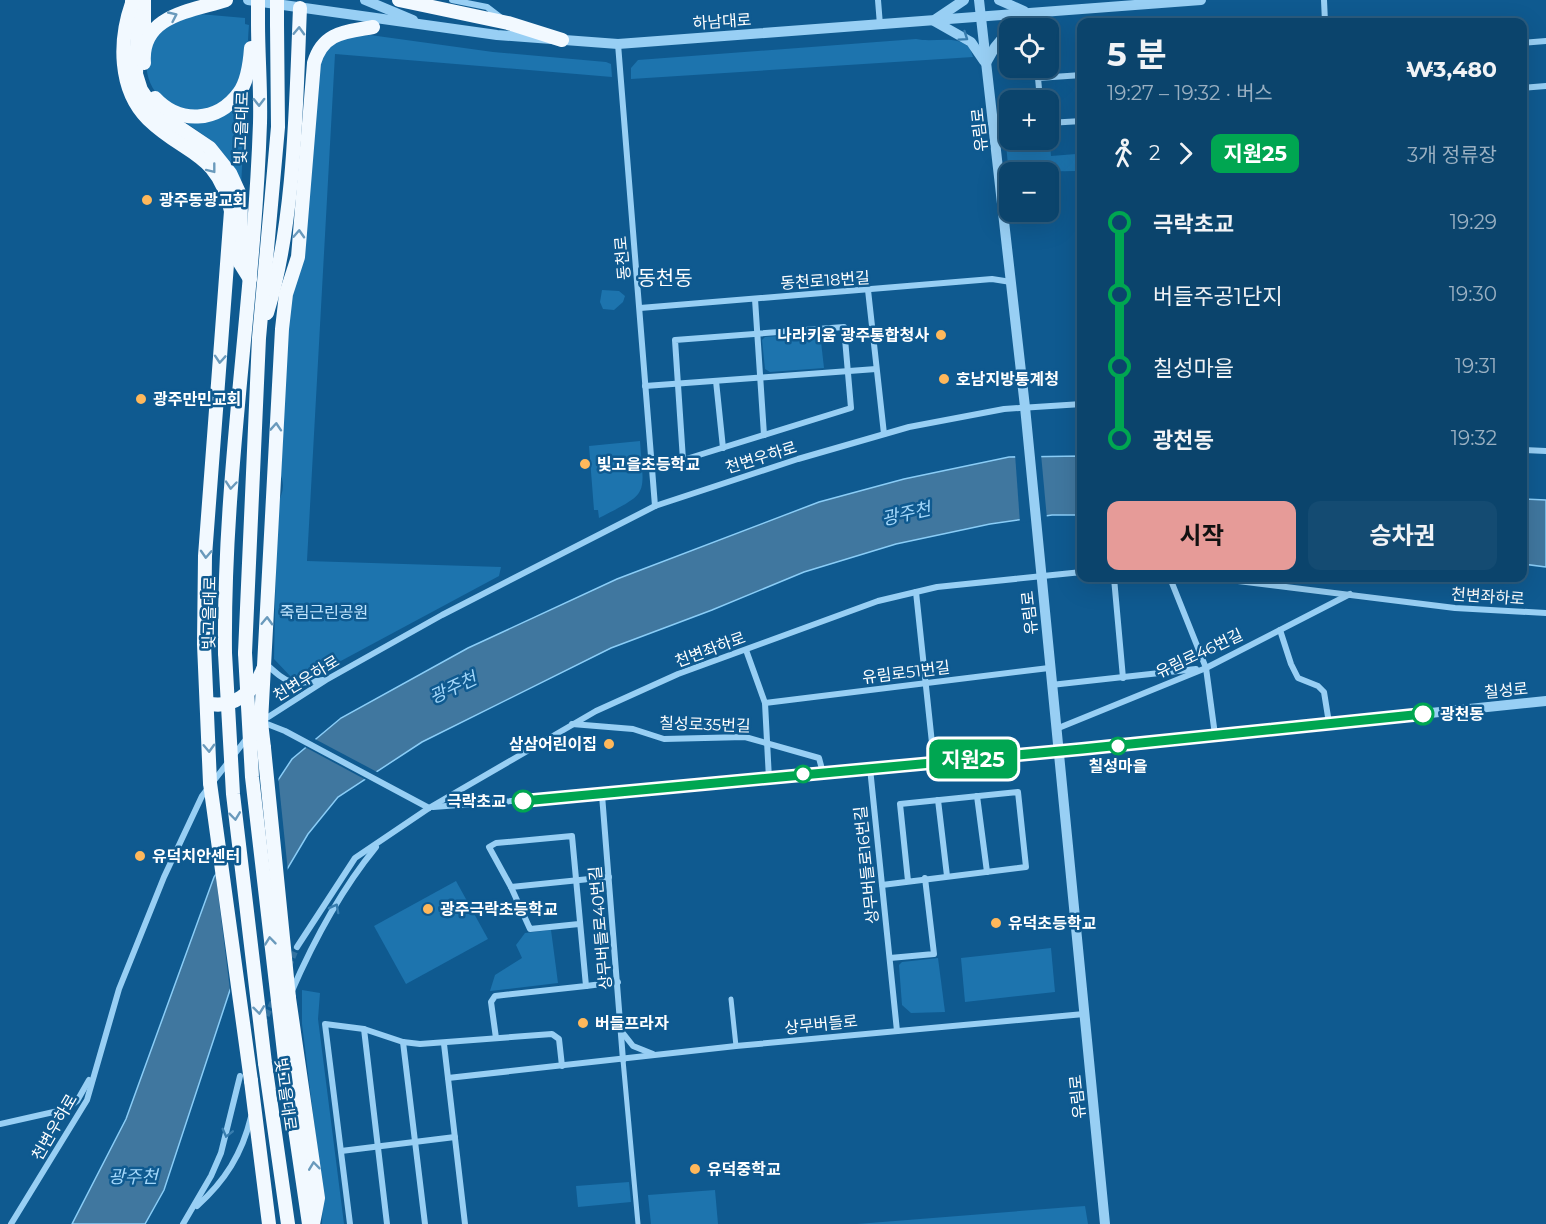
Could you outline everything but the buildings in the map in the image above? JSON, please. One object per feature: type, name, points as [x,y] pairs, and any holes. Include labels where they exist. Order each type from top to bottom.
[{"type":"highway","points":[[143,54],[152,32],[159,23],[182,12],[226,0]]},
{"type":"highway","name":"빛고을대로","points":[[258,0],[260,122],[250,279],[229,511],[225,653],[233,794],[265,1063],[288,1224]]},
{"type":"highway","name":"빛고을대로","points":[[277,0],[278,127],[259,338],[245,653],[252,777],[285,1061],[311,1224]]},
{"type":"highway","points":[[399,0],[508,22],[562,40]]},
{"type":"highway","points":[[136,1],[149,88],[162,105],[182,116],[197,118],[216,113],[240,92],[249,66],[252,36],[258,23]]},
{"type":"highway","points":[[136,1],[138,20],[136,74],[141,90],[155,111],[210,148],[230,173],[241,197],[240,263],[250,279]]},
{"type":"highway","points":[[136,1],[126,20],[123,67],[134,100],[148,119],[196,153],[216,172],[225,189],[231,211],[205,556],[204,644],[210,783],[246,1079],[253,1108],[269,1224]]},
{"type":"highway","points":[[259,338],[276,282],[285,222],[298,73],[301,4]]},
{"type":"highway","points":[[298,73],[312,41],[317,37],[347,27],[373,27]]},
{"type":"highway","points":[[311,1224],[318,1198],[290,998],[261,722],[270,513],[284,308],[298,257],[314,63],[318,50],[328,39],[344,32],[373,27]]},
{"type":"highway","points":[[207,703],[216,705],[234,702],[253,688],[265,663]]},
{"type":"highway","points":[[278,1156],[278,1224]]},
{"type":"street","name":"하남대로","points":[[248,0],[301,4],[425,25],[618,44],[1201,0]]},
{"type":"street","points":[[365,0],[425,25]]},
{"type":"street","points":[[452,0],[487,7],[508,22]]},
{"type":"street","points":[[878,0],[880,25]]},
{"type":"street","points":[[963,0],[933,20],[971,42],[986,63],[999,42]]},
{"type":"street","name":"유림로","points":[[979,0],[1025,406],[1039,571],[1105,1224]]},
{"type":"street","points":[[999,0],[1029,13],[1023,18]]},
{"type":"street","points":[[1324,0],[1325,18]]},
{"type":"street","points":[[373,27],[425,25]]},
{"type":"street","points":[[1527,43],[1546,41]]},
{"type":"street","name":"동천로","points":[[618,44],[655,506]]},
{"type":"street","points":[[1039,90],[1038,78],[1077,75]]},
{"type":"street","points":[[1527,88],[1546,86]]},
{"type":"street","points":[[1059,122],[1077,121]]},
{"type":"street","points":[[994,128],[999,127]]},
{"type":"street","name":"동천로18번길","points":[[640,308],[992,279],[1011,282]]},
{"type":"street","points":[[868,290],[884,434]]},
{"type":"street","points":[[755,299],[764,435]]},
{"type":"street","points":[[844,327],[851,408],[683,460],[676,384],[675,340],[758,334],[844,327]]},
{"type":"street","points":[[645,386],[876,369]]},
{"type":"street","points":[[716,381],[723,448]]},
{"type":"street","name":"천변우하로","points":[[11,1224],[87,1100],[119,989],[180,841],[210,783],[261,722],[326,680],[511,578],[655,506],[884,434],[970,414],[1025,406],[1077,404]]},
{"type":"street","points":[[1527,450],[1546,451]]},
{"type":"street","name":"천변좌하로","points":[[297,947],[356,858],[429,808],[571,723],[678,674],[861,607],[916,591],[1039,571],[1077,572]]},
{"type":"street","points":[[1114,582],[1123,678]]},
{"type":"street","points":[[1172,582],[1206,668],[1215,735]]},
{"type":"street","name":"천변좌하로","points":[[1248,582],[1455,608],[1546,613]]},
{"type":"street","points":[[916,591],[934,762]]},
{"type":"street","name":"유림로46번길","points":[[1056,729],[1206,668],[1350,594]]},
{"type":"street","points":[[1280,630],[1298,678],[1318,686],[1324,692],[1329,723]]},
{"type":"street","name":"칠성로35번길","points":[[746,651],[765,703],[769,779]]},
{"type":"street","points":[[265,663],[284,681],[299,684],[326,680]]},
{"type":"street","name":"유림로51번길","points":[[765,703],[1050,668]]},
{"type":"street","points":[[1051,685],[1206,668]]},
{"type":"street","name":"칠성로","points":[[429,808],[602,795],[1058,752],[1546,702]]},
{"type":"street","points":[[261,722],[285,731],[429,808]]},
{"type":"street","name":"칠성로35번길","points":[[571,723],[633,729],[664,739],[745,737],[767,741],[819,758],[823,773]]},
{"type":"street","name":"상무버들로16번길","points":[[870,768],[897,1030]]},
{"type":"street","points":[[882,885],[1026,867],[1018,792],[900,804],[908,881]]},
{"type":"street","name":"상무버들로40번길","points":[[602,795],[623,1060]]},
{"type":"street","points":[[977,796],[987,872]]},
{"type":"street","points":[[938,800],[947,876]]},
{"type":"street","points":[[579,924],[530,929],[489,847],[496,843],[572,836],[586,986]]},
{"type":"street","name":"천변좌하로","points":[[290,998],[305,961],[345,888],[381,842]]},
{"type":"street","points":[[511,887],[609,877]]},
{"type":"street","points":[[890,958],[934,954],[926,878]]},
{"type":"street","points":[[495,1038],[491,1002],[495,996],[618,982]]},
{"type":"street","points":[[731,999],[736,1046]]},
{"type":"street","name":"상무버들로","points":[[448,1078],[736,1046],[1084,1014]]},
{"type":"street","points":[[350,1224],[325,1024],[364,1029],[403,1042],[444,1044],[552,1034],[559,1039],[562,1066]]},
{"type":"street","points":[[364,1029],[387,1224]]},
{"type":"street","points":[[622,1032],[633,1046],[657,1056]]},
{"type":"street","points":[[403,1042],[425,1224]]},
{"type":"street","points":[[444,1044],[465,1224]]},
{"type":"street","points":[[623,1060],[638,1224]]},
{"type":"street","points":[[0,1124],[59,1112],[73,1105],[94,1071]]},
{"type":"street","points":[[183,1224],[221,1153],[246,1079]]},
{"type":"street","points":[[192,1210],[214,1191],[238,1158],[253,1108]]},
{"type":"street","points":[[341,1151],[455,1137]]},
{"type":"green space","points":[[199,14],[245,18],[245,24],[249,25],[246,67],[237,89],[224,102],[210,110],[194,112],[178,109],[164,101],[154,89],[147,74],[147,55],[161,26]]},
{"type":"green space","name":"죽림근린공원","points":[[370,35],[493,52],[606,62],[611,64],[612,77],[335,54],[307,561],[501,567],[499,576],[311,677],[292,678],[274,659],[277,504],[283,488],[279,471],[287,307],[306,203],[322,51],[344,37]]},
{"type":"green space","points":[[916,39],[958,41],[970,48],[973,57],[631,79],[631,68],[638,60]]},
{"type":"green space","points":[[246,88],[241,187],[226,157],[215,143],[185,122],[198,120]]},
{"type":"green space","points":[[1007,150],[1051,150],[1051,156],[1076,154],[1077,171],[1059,171],[1059,162],[1008,162]]},
{"type":"green space","points":[[602,290],[619,291],[625,296],[623,302],[614,310],[603,309],[600,302]]},
{"type":"green space","points":[[820,333],[824,368],[770,372],[765,369],[762,340],[765,337]]},
{"type":"green space","points":[[640,441],[642,483],[640,491],[627,503],[599,518],[598,510],[594,510],[589,446]]},
{"type":"green space","points":[[456,881],[488,939],[406,984],[374,926]]},
{"type":"green space","points":[[551,930],[558,983],[490,991],[495,975],[522,958],[516,945],[525,933]]},
{"type":"green space","points":[[1051,948],[1055,992],[965,1002],[961,958]]},
{"type":"green space","points":[[938,958],[945,1012],[911,1013],[902,1005],[899,965],[902,962]]},
{"type":"green space","points":[[302,990],[320,993],[318,1019],[344,1224],[322,1224],[323,1195],[302,1024]]},
{"type":"green space","points":[[629,1182],[631,1202],[578,1207],[576,1186]]},
{"type":"green space","points":[[715,1190],[718,1224],[651,1224],[648,1195]]},
{"type":"green space","points":[[1085,1206],[1088,1224],[857,1224],[1071,1207]]},
{"type":"water","name":"광주천","points":[[1077,456],[1077,515],[1052,515],[990,524],[896,544],[804,572],[611,648],[422,742],[338,797],[308,834],[277,886],[230,990],[164,1190],[145,1224],[72,1224],[126,1119],[214,877],[292,759],[341,718],[468,648],[617,579],[819,502],[904,479],[1009,457]]},
{"type":"water","points":[[1527,499],[1546,500],[1546,567],[1527,565]]},
{"type":"pier","points":[[1015,454],[1041,454],[1047,519],[1020,523]]},
{"type":"pier","points":[[313,738],[379,773],[368,781],[303,746]]},
{"type":"pier","points":[[278,775],[288,872],[231,998],[215,869]]},
{"type":"tunnel","points":[[289,966],[297,947]]},
{"type":"tunnel","points":[[263,1024],[275,997]]},
{"type":"bus line","name":"지원25","points":[[523,801],[1082,749],[1423,714]]},
{"type":"place","name":"광주동광교회","points":[[147,200]]},
{"type":"place","name":"나라키움 광주통합청사","points":[[941,335]]},
{"type":"place","name":"호남지방통계청","points":[[944,379]]},
{"type":"place","name":"광주만민교회","points":[[141,399]]},
{"type":"place","name":"빛고을초등학교","points":[[585,464]]},
{"type":"place","name":"광천동","points":[[1423,714]]},
{"type":"place","name":"삼삼어린이집","points":[[609,744]]},
{"type":"place","name":"칠성마을","points":[[1118,746]]},
{"type":"place","name":"극락초교","points":[[523,801]]},
{"type":"place","name":"유덕치안센터","points":[[140,856]]},
{"type":"place","name":"광주극락초등학교","points":[[428,909]]},
{"type":"place","name":"유덕초등학교","points":[[996,923]]},
{"type":"place","name":"버들프라자","points":[[583,1023]]},
{"type":"place","name":"유덕중학교","points":[[695,1169]]},
{"type":"district","name":"동천동","points":[[665,278]]}]
